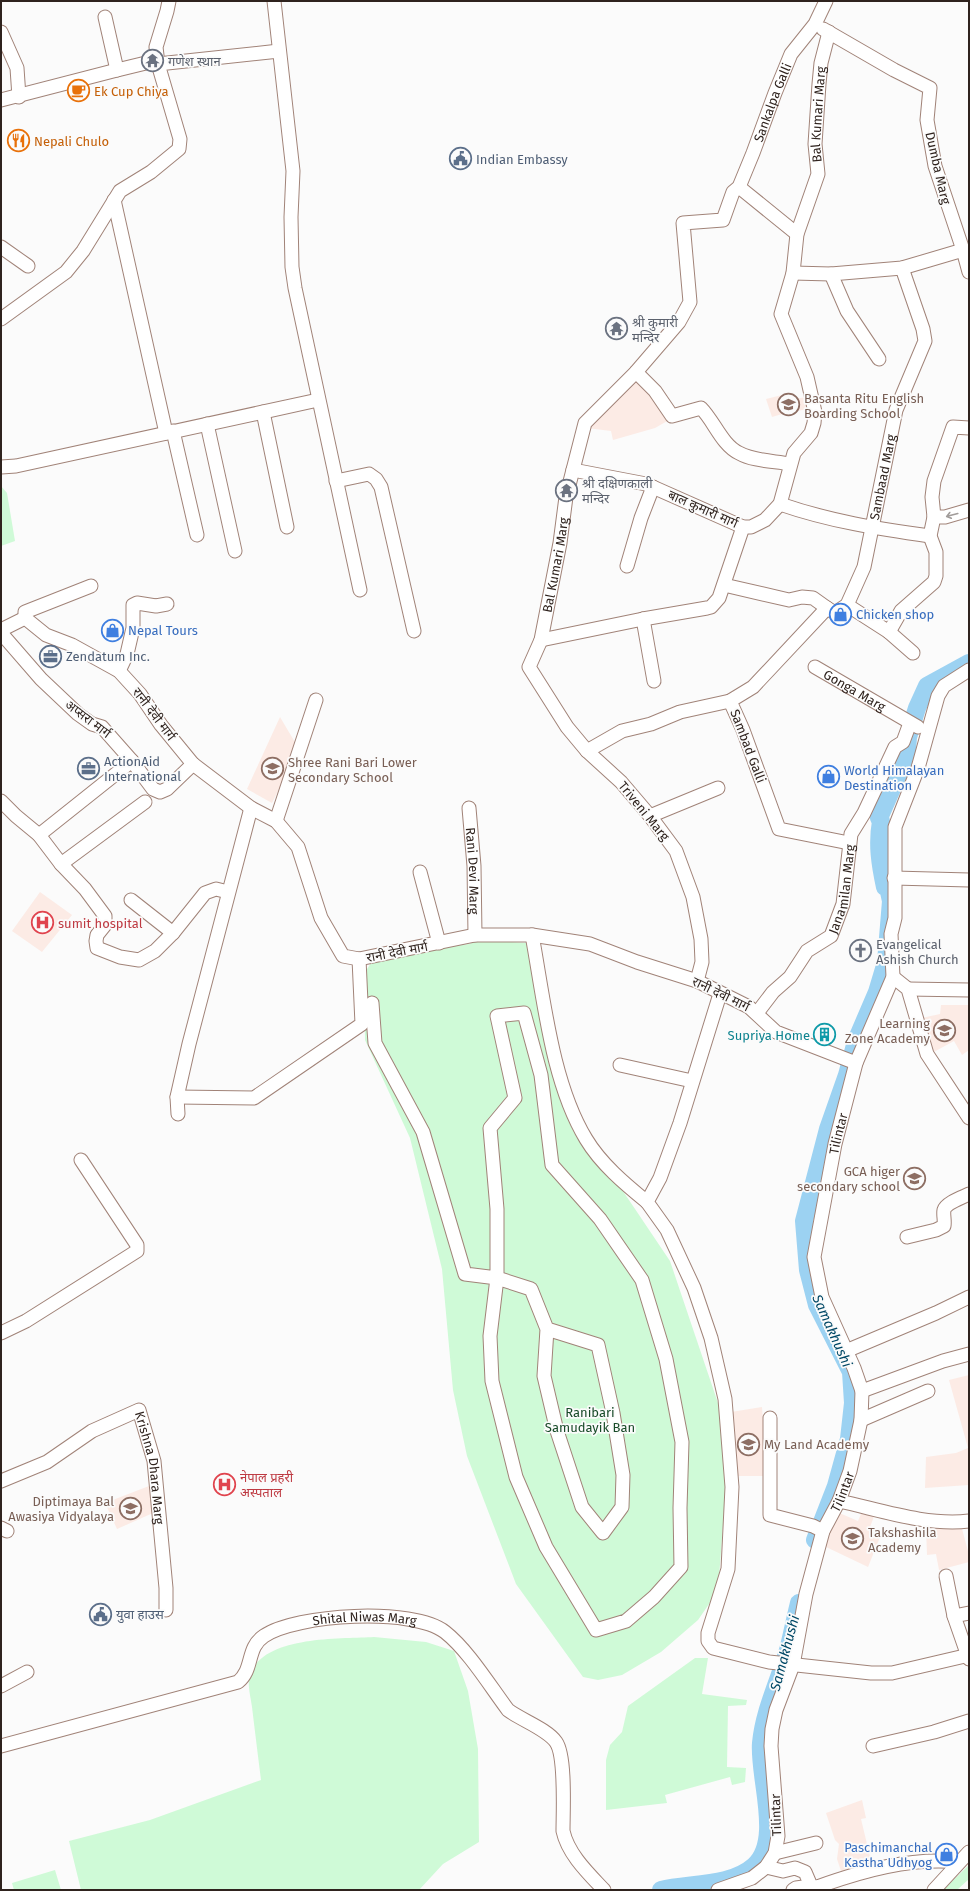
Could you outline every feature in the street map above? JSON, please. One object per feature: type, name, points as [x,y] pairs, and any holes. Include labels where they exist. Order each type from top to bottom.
[{"type":"street","points":[[1,319],[66,272],[84,251],[120,191],[176,153],[181,144],[158,64],[156,47],[168,11],[169,1]]},
{"type":"street","points":[[274,1],[293,170],[291,217],[292,267],[295,288],[360,590]]},
{"type":"street","points":[[826,1],[815,24],[830,32]]},
{"type":"street","points":[[106,17],[117,70]]},
{"type":"street","name":"Sankalpa Galli","points":[[739,187],[791,54],[815,24]]},
{"type":"street","points":[[1,32],[17,68],[19,97]]},
{"type":"street","name":"Bal Kumari Marg","points":[[780,504],[794,453],[811,433],[815,412],[807,376],[781,314],[793,273],[797,234],[818,174],[815,144],[819,84],[821,63],[830,32]]},
{"type":"street","name":"Dumba Marg","points":[[830,32],[894,70],[930,88],[927,120],[935,166],[963,250]]},
{"type":"street","points":[[1,100],[19,97],[150,62],[158,64],[279,50]]},
{"type":"street","points":[[739,187],[797,234]]},
{"type":"street","name":"Bal Kumari Marg","points":[[529,667],[541,640],[560,543],[566,497],[585,423],[636,372],[679,322],[690,302],[683,223],[723,220],[733,192],[739,187]]},
{"type":"street","points":[[114,200],[170,432],[197,535]]},
{"type":"street","points":[[1,247],[28,266]]},
{"type":"street","points":[[793,273],[831,274],[902,268],[963,250],[969,272]]},
{"type":"street","name":"Sambaad Marg","points":[[847,604],[864,567],[896,410],[925,341],[923,329],[902,268]]},
{"type":"street","points":[[831,274],[847,311],[879,359]]},
{"type":"street","points":[[636,372],[654,391],[672,416],[701,408],[730,446],[738,453],[790,464]]},
{"type":"street","points":[[1,467],[16,466],[318,400]]},
{"type":"street","points":[[263,412],[287,527]]},
{"type":"street","points":[[207,424],[235,551]]},
{"type":"street","points":[[889,632],[901,611],[934,582],[938,567],[936,552],[930,536],[934,517],[932,497],[934,480],[953,427],[969,428]]},
{"type":"street","name":"बाल कुमारी मार्ग","points":[[573,470],[646,484],[743,527],[752,526],[765,520],[780,504]]},
{"type":"street","points":[[336,481],[369,474],[376,478],[381,487],[414,631]]},
{"type":"street","points":[[627,566],[641,518],[654,487]]},
{"type":"street","points":[[780,504],[807,514],[872,528]]},
{"type":"street","points":[[934,517],[945,517],[969,510]]},
{"type":"street","points":[[541,640],[711,607],[719,598],[743,527]]},
{"type":"street","name":"Sambaad Marg","points":[[872,528],[930,536]]},
{"type":"street","points":[[724,585],[789,600],[802,597],[813,598],[835,613],[847,604],[889,632],[913,652]]},
{"type":"street","points":[[1,632],[25,618],[25,612],[91,586]]},
{"type":"street","points":[[119,671],[127,654],[133,628],[133,605],[137,603],[156,606],[167,604]]},
{"type":"street","name":"Sambad Galli","points":[[827,608],[753,687],[730,701],[743,730],[780,829],[849,844]]},
{"type":"street","name":"रानी देवी मार्ग","points":[[25,618],[46,635],[72,646],[119,671],[140,694],[161,725],[193,764],[251,808],[276,821],[298,847],[321,918],[344,956],[359,960],[475,935],[532,935],[590,944],[644,965],[697,981],[720,994],[749,1007],[776,1032],[856,1063]]},
{"type":"street","points":[[643,619],[654,681]]},
{"type":"street","name":"अप्सरा मार्ग","points":[[1,632],[41,679],[78,714],[92,724],[102,727],[132,761],[153,789],[160,792],[167,789],[193,764]]},
{"type":"street","name":"Triveni Marg","points":[[529,667],[567,727],[587,751],[621,782],[650,816],[676,851],[693,897],[701,939],[702,962],[697,981]]},
{"type":"street","name":"Gonga Marg","points":[[816,667],[918,727]]},
{"type":"street","points":[[967,673],[944,686],[918,727],[918,768],[895,828],[894,878],[896,906],[892,934],[893,977],[908,989],[927,1054],[969,1118]]},
{"type":"street","points":[[276,821],[316,700]]},
{"type":"street","points":[[587,751],[622,731],[651,724],[680,712],[730,701]]},
{"type":"street","name":"Janamilan Marg","points":[[757,1013],[773,992],[790,977],[807,951],[831,936],[843,904],[851,834],[864,812],[894,747],[903,742],[918,727]]},
{"type":"street","points":[[39,835],[132,761]]},
{"type":"street","points":[[650,816],[718,788]]},
{"type":"street","points":[[1,801],[39,835],[61,864],[85,888],[105,916],[105,925],[97,935],[97,948],[114,955],[139,960],[155,951],[173,933],[205,893],[216,889],[228,892]]},
{"type":"street","points":[[61,864],[145,802]]},
{"type":"street","points":[[178,1114],[177,1097],[189,1044],[251,808]]},
{"type":"street","name":"Rani Devi Marg","points":[[469,808],[474,866],[475,935]]},
{"type":"street","points":[[420,872],[439,943]]},
{"type":"street","points":[[894,878],[969,880]]},
{"type":"street","points":[[131,900],[173,933]]},
{"type":"street","points":[[532,935],[555,1061],[568,1105],[586,1140],[614,1174],[647,1202],[667,1230],[694,1288],[712,1338],[725,1399],[732,1487],[728,1568],[708,1633],[708,1641],[713,1648],[769,1662],[872,1673],[892,1673],[968,1656],[954,1616],[946,1576]]},
{"type":"street","points":[[177,1097],[254,1098],[362,1024],[359,960]]},
{"type":"street","name":"Tilintar","points":[[718,1890],[752,1878],[766,1867],[775,1853],[778,1836],[771,1746],[772,1729],[776,1710],[793,1665],[806,1594],[823,1531],[839,1501],[850,1471],[861,1420],[862,1391],[822,1297],[814,1257],[835,1144],[856,1063],[893,977]]},
{"type":"street","points":[[908,989],[969,990]]},
{"type":"street","points":[[647,1202],[660,1178],[675,1137],[720,994]]},
{"type":"street","points":[[372,1003],[375,1043],[423,1132],[465,1274],[497,1278],[531,1289],[547,1328],[544,1376],[557,1431],[582,1507],[603,1533],[622,1507],[623,1475],[613,1413],[598,1345],[547,1328]]},
{"type":"street","points":[[524,1013],[541,1075],[552,1165],[600,1219],[642,1280],[666,1359],[682,1442],[680,1508],[681,1567],[654,1597],[626,1621],[596,1630],[546,1547],[516,1477],[492,1381],[490,1336],[497,1278],[497,1209],[490,1128],[515,1098],[498,1016],[524,1013]]},
{"type":"street","points":[[620,1065],[692,1081]]},
{"type":"street","points":[[1,1333],[26,1321],[137,1251],[137,1245],[81,1160]]},
{"type":"street","points":[[907,1237],[936,1230],[944,1226],[944,1210],[946,1206],[969,1194]]},
{"type":"street","points":[[846,1351],[936,1313],[969,1297]]},
{"type":"street","points":[[862,1391],[943,1361],[969,1354]]},
{"type":"street","points":[[861,1420],[928,1391]]},
{"type":"street","name":"Krishna Dhara Marg","points":[[1,1481],[47,1462],[92,1431],[140,1410],[154,1461],[166,1588],[166,1610]]},
{"type":"street","points":[[770,1418],[770,1515],[813,1526],[823,1531]]},
{"type":"street","points":[[839,1501],[911,1517],[954,1523],[969,1521]]},
{"type":"street","points":[[954,1616],[969,1613]]},
{"type":"street","name":"Shital Niwas Marg","points":[[1,1746],[238,1682],[249,1670],[252,1650],[256,1643],[263,1636],[281,1627],[333,1618],[368,1616],[420,1621],[445,1632],[465,1653],[508,1710],[546,1733],[556,1742],[561,1759],[563,1831],[565,1841],[586,1870],[604,1890]]},
{"type":"street","points":[[1,1686],[27,1672]]},
{"type":"street","points":[[873,1746],[934,1732],[969,1721]]},
{"type":"street","points":[[775,1853],[816,1843]]},
{"type":"street","points":[[934,1890],[969,1852]]},
{"type":"street","points":[[793,1890],[796,1888],[811,1886],[817,1887],[881,1868],[912,1862],[959,1862]]},
{"type":"street","points":[[766,1867],[783,1871],[796,1868],[805,1872],[811,1886]]},
{"type":"shaded area","points":[[637,376],[669,420],[655,428],[613,440],[611,431],[587,428]]},
{"type":"shaded area","name":"Basanta Ritu English Boarding School","points":[[782,395],[784,400],[808,397],[810,409],[789,412],[772,417],[766,399]]},
{"type":"shaded area","name":"Shree Rani Bari Lower Secondary School","points":[[280,717],[299,749],[272,803],[247,789]]},
{"type":"shaded area","name":"sumit hospital","points":[[40,892],[72,915],[42,952],[12,931]]},
{"type":"shaded area","name":"Learning Zone Academy","points":[[941,1005],[969,1005],[969,1050],[962,1055],[954,1041],[932,1053],[917,1019],[940,1014]]},
{"type":"shaded area","points":[[969,1375],[969,1485],[925,1488],[926,1457],[956,1453],[968,1448],[949,1380]]},
{"type":"shaded area","name":"My Land Academy","points":[[762,1407],[767,1476],[732,1476],[731,1412]]},
{"type":"shaded area","name":"Diptimaya Bal Awasiya Vidyalaya","points":[[149,1486],[153,1513],[117,1529],[105,1503]]},
{"type":"shaded area","name":"Takshashila Academy","points":[[863,1509],[875,1514],[870,1527],[882,1532],[868,1567],[824,1546],[837,1512],[858,1521]]},
{"type":"shaded area","points":[[961,1525],[969,1555],[969,1562],[939,1570],[936,1554],[927,1555],[926,1528]]},
{"type":"shaded area","points":[[862,1800],[866,1818],[861,1819],[873,1869],[843,1877],[837,1859],[839,1844],[835,1840],[826,1813]]},
{"type":"green space","points":[[1,486],[7,493],[15,541],[1,546]]},
{"type":"green space","name":"Ranibari Samudayik Ban","points":[[479,940],[527,943],[559,1096],[670,1261],[720,1409],[727,1471],[718,1591],[698,1620],[661,1652],[622,1675],[598,1680],[583,1677],[516,1584],[467,1456],[453,1390],[442,1269],[410,1138],[365,1040],[364,974],[374,958],[469,944]]},
{"type":"green space","points":[[374,1637],[426,1642],[454,1651],[468,1691],[478,1749],[479,1842],[443,1864],[419,1890],[81,1890],[69,1841],[150,1820],[261,1780],[249,1690],[249,1680],[255,1665],[267,1655],[283,1647],[301,1642],[341,1638]]},
{"type":"green space","points":[[695,1658],[708,1658],[702,1694],[747,1700],[746,1705],[728,1706],[727,1767],[746,1768],[745,1782],[732,1785],[730,1777],[665,1795],[667,1803],[606,1810],[606,1760],[610,1745],[622,1732],[628,1706]]},
{"type":"green space","points":[[969,1865],[969,1879],[957,1890],[943,1890]]},
{"type":"green space","points":[[55,1870],[61,1890],[14,1890],[12,1883]]},
{"type":"waterway","name":"Samakhushi","points":[[815,1540],[836,1486],[849,1439],[853,1403],[851,1372],[817,1305],[808,1270],[804,1221],[828,1129],[847,1075],[856,1041],[877,992],[886,962],[891,901],[888,887],[885,887],[880,862],[879,838],[881,821],[879,818],[902,766],[907,751],[908,737],[917,708],[927,686],[969,663]]},
{"type":"waterway","name":"Samakhushi","points":[[661,1890],[733,1878],[754,1866],[763,1855],[767,1841],[768,1825],[761,1743],[765,1719],[788,1650],[799,1603]]},
{"type":"place","name":"गणेश स्थान","points":[[153,61]]},
{"type":"place","name":"Ek Cup Chiya","points":[[78,91]]},
{"type":"place","name":"Nepali Chulo","points":[[19,141]]},
{"type":"place","name":"Indian Embassy","points":[[461,159]]},
{"type":"place","name":"श्री कुमारी मन्दिर","points":[[617,329]]},
{"type":"place","name":"Basanta Ritu English Boarding School","points":[[788,405]]},
{"type":"place","name":"श्री दक्षिणकाली मन्दिर","points":[[567,490]]},
{"type":"place","name":"Chicken shop","points":[[841,614]]},
{"type":"place","name":"Nepal Tours","points":[[112,630]]},
{"type":"place","name":"Zendatum Inc.","points":[[50,656]]},
{"type":"place","name":"ActionAid International","points":[[88,768]]},
{"type":"place","name":"Shree Rani Bari Lower Secondary School","points":[[272,769]]},
{"type":"place","name":"World Himalayan Destination","points":[[829,777]]},
{"type":"place","name":"sumit hospital","points":[[42,923]]},
{"type":"place","name":"Evangelical Ashish Church","points":[[861,951]]},
{"type":"place","name":"Learning Zone Academy","points":[[945,1030]]},
{"type":"place","name":"Supriya Home","points":[[825,1035]]},
{"type":"place","name":"GCA higer secondary school","points":[[915,1178]]},
{"type":"place","name":"My Land Academy","points":[[748,1444]]},
{"type":"place","name":"नेपाल प्रहरी अस्पताल","points":[[224,1484]]},
{"type":"place","name":"Diptimaya Bal Awasiya Vidyalaya","points":[[130,1508]]},
{"type":"place","name":"Takshashila Academy","points":[[853,1539]]},
{"type":"place","name":"युवा हाउस","points":[[101,1614]]},
{"type":"place","name":"Paschimanchal Kastha Udhyog","points":[[947,1854]]}]
